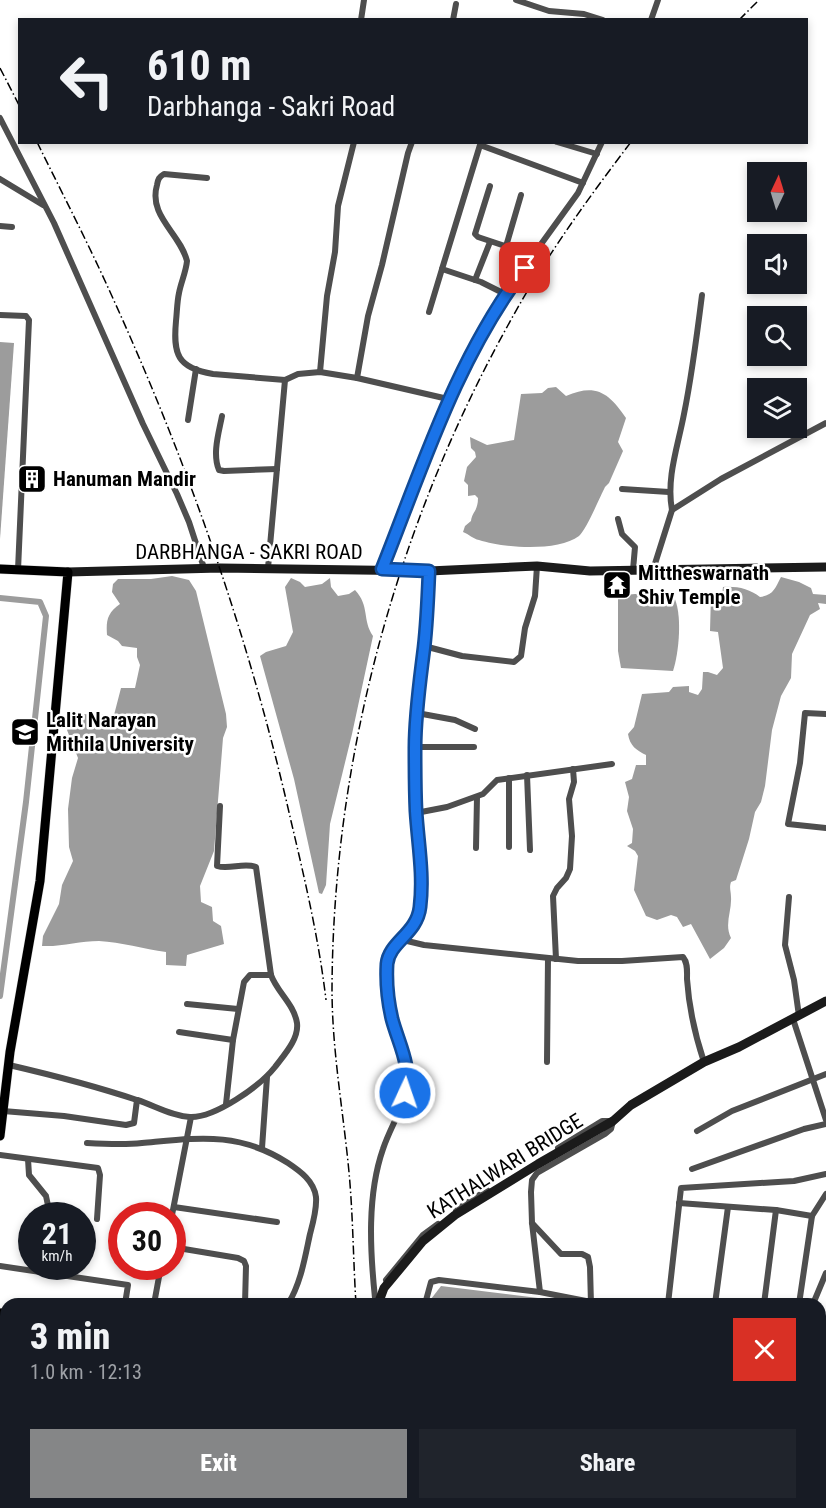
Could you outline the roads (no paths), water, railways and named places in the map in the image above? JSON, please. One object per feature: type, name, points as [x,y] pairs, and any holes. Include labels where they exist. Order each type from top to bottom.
[{"type":"main road","name":"DARBHANGA - SAKRI ROAD","points":[[68,572],[204,568],[429,571],[537,566],[590,571],[826,567]]},
{"type":"main road","points":[[0,569],[68,572],[40,881],[9,1065],[0,1136]]},
{"type":"main road","name":"KATHALWARI BRIDGE","points":[[380,1298],[384,1288],[423,1241],[455,1215],[613,1121],[631,1105],[704,1062],[826,1001]]},
{"type":"street","points":[[361,18],[364,0]]},
{"type":"street","points":[[516,0],[549,11],[584,14],[597,18]]},
{"type":"street","points":[[652,18],[658,0]]},
{"type":"street","points":[[453,18],[456,4]]},
{"type":"street","points":[[0,118],[54,223],[143,424],[182,504],[204,568]]},
{"type":"street","points":[[320,372],[327,296],[335,252],[338,206],[354,144]]},
{"type":"street","points":[[357,378],[368,316],[411,144]]},
{"type":"street","points":[[564,144],[597,154]]},
{"type":"street","points":[[382,569],[448,399],[504,294],[571,204],[601,144]]},
{"type":"street","points":[[429,312],[480,145],[583,183]]},
{"type":"street","points":[[207,178],[164,174],[159,177],[154,192],[157,210],[187,261],[178,295],[175,348],[180,360],[196,369],[213,374],[285,380],[298,374],[320,372],[448,399]]},
{"type":"street","points":[[0,179],[44,205]]},
{"type":"street","points":[[490,186],[476,234],[503,246],[506,245],[521,195]]},
{"type":"street","points":[[0,226],[12,227]]},
{"type":"street","points":[[475,280],[490,242]]},
{"type":"street","points":[[442,268],[504,294]]},
{"type":"street","points":[[653,570],[672,510],[669,492],[692,369],[702,295]]},
{"type":"street","points":[[0,315],[26,316],[29,322],[18,570]]},
{"type":"street","points":[[188,420],[196,369]]},
{"type":"street","points":[[268,568],[285,380]]},
{"type":"street","points":[[222,416],[217,452],[219,470],[278,469]]},
{"type":"street","points":[[672,510],[721,479],[826,423]]},
{"type":"street","points":[[622,489],[669,492]]},
{"type":"street","points":[[618,519],[622,534],[635,547],[633,570]]},
{"type":"street","points":[[424,646],[462,656],[514,662],[521,656],[525,628],[535,596],[537,566]]},
{"type":"street","points":[[429,571],[424,646],[417,690],[415,747],[416,813],[420,845],[420,906],[414,926],[388,956],[391,1017],[406,1062],[408,1081],[401,1107],[382,1151],[375,1186],[371,1230],[375,1298],[392,1270],[423,1235],[463,1205],[602,1121],[613,1121],[611,1129],[605,1134],[533,1176],[531,1184],[532,1223],[540,1292]]},
{"type":"street","points":[[417,713],[455,720],[475,729]]},
{"type":"street","points":[[826,714],[805,713],[800,763],[788,824],[826,828]]},
{"type":"street","points":[[415,747],[474,747]]},
{"type":"street","points":[[416,813],[447,807],[477,797],[487,792],[494,781],[612,764]]},
{"type":"street","points":[[556,959],[553,896],[570,869],[572,836],[569,799],[574,782],[573,769]]},
{"type":"street","points":[[527,775],[530,850]]},
{"type":"street","points":[[509,778],[509,847]]},
{"type":"street","points":[[476,848],[477,797]]},
{"type":"street","points":[[9,1065],[191,1117],[210,1114],[267,1077],[286,1053],[297,1028],[292,1008],[271,975],[256,867],[252,865],[221,868],[216,864],[220,806]]},
{"type":"street","points":[[692,1169],[826,1122],[811,1079],[796,1018],[794,980],[785,945],[789,897]]},
{"type":"street","points":[[403,940],[424,945],[556,959],[622,960],[683,957],[686,964],[695,1033],[704,1062]]},
{"type":"street","points":[[547,1062],[548,958]]},
{"type":"street","points":[[226,1104],[233,1040],[244,982],[247,976],[271,975]]},
{"type":"street","points":[[187,1004],[238,1009]]},
{"type":"street","points":[[178,1032],[233,1040]]},
{"type":"street","points":[[697,1131],[732,1111],[826,1074]]},
{"type":"street","points":[[262,1148],[267,1077]]},
{"type":"street","points":[[3,1111],[64,1116],[126,1125],[134,1123],[137,1100]]},
{"type":"street","points":[[175,1202],[191,1117]]},
{"type":"street","points":[[87,1143],[140,1144],[187,1138],[224,1138],[262,1148],[299,1170],[310,1181],[316,1198],[303,1265],[292,1298]]},
{"type":"street","points":[[0,1155],[98,1168],[100,1175],[97,1219]]},
{"type":"street","points":[[28,1159],[29,1175],[46,1196],[47,1202]]},
{"type":"street","points":[[669,1298],[681,1188],[794,1181],[826,1174]]},
{"type":"street","points":[[800,1298],[812,1216],[826,1194]]},
{"type":"street","points":[[679,1203],[776,1210],[812,1216]]},
{"type":"street","points":[[716,1298],[728,1207]]},
{"type":"street","points":[[186,1209],[277,1222]]},
{"type":"street","points":[[765,1298],[776,1210]]},
{"type":"street","points":[[532,1223],[561,1254],[582,1254],[588,1257],[591,1298]]},
{"type":"street","points":[[186,1249],[238,1257],[244,1261],[246,1266],[245,1298]]},
{"type":"street","points":[[0,1266],[18,1267]]},
{"type":"street","points":[[816,1298],[825,1278]]},
{"type":"street","points":[[96,1279],[128,1285],[126,1298]]},
{"type":"street","points":[[155,1298],[158,1280]]},
{"type":"street","points":[[426,1298],[429,1285],[436,1280],[540,1292],[568,1298]]},
{"type":"waterway","points":[[0,598],[40,602],[46,616],[26,802],[0,996]]},
{"type":"railway","points":[[741,18],[759,0]]},
{"type":"railway","points":[[0,68],[18,103]]},
{"type":"railway","points":[[38,144],[111,294],[139,358],[166,422],[214,553],[275,753],[311,910],[326,1000]]},
{"type":"railway","points":[[356,1298],[350,1180],[335,1054],[332,989],[335,903],[344,817],[359,731],[378,647],[403,564],[433,483],[468,404],[507,327],[535,279],[581,209],[630,144]]},
{"type":"place","name":"Hanuman Mandir","points":[[32,479]]},
{"type":"place","name":"Mittheswarnath Shiv Temple","points":[[617,585]]},
{"type":"place","name":"Lalit Narayan Mithila University","points":[[25,732]]}]
